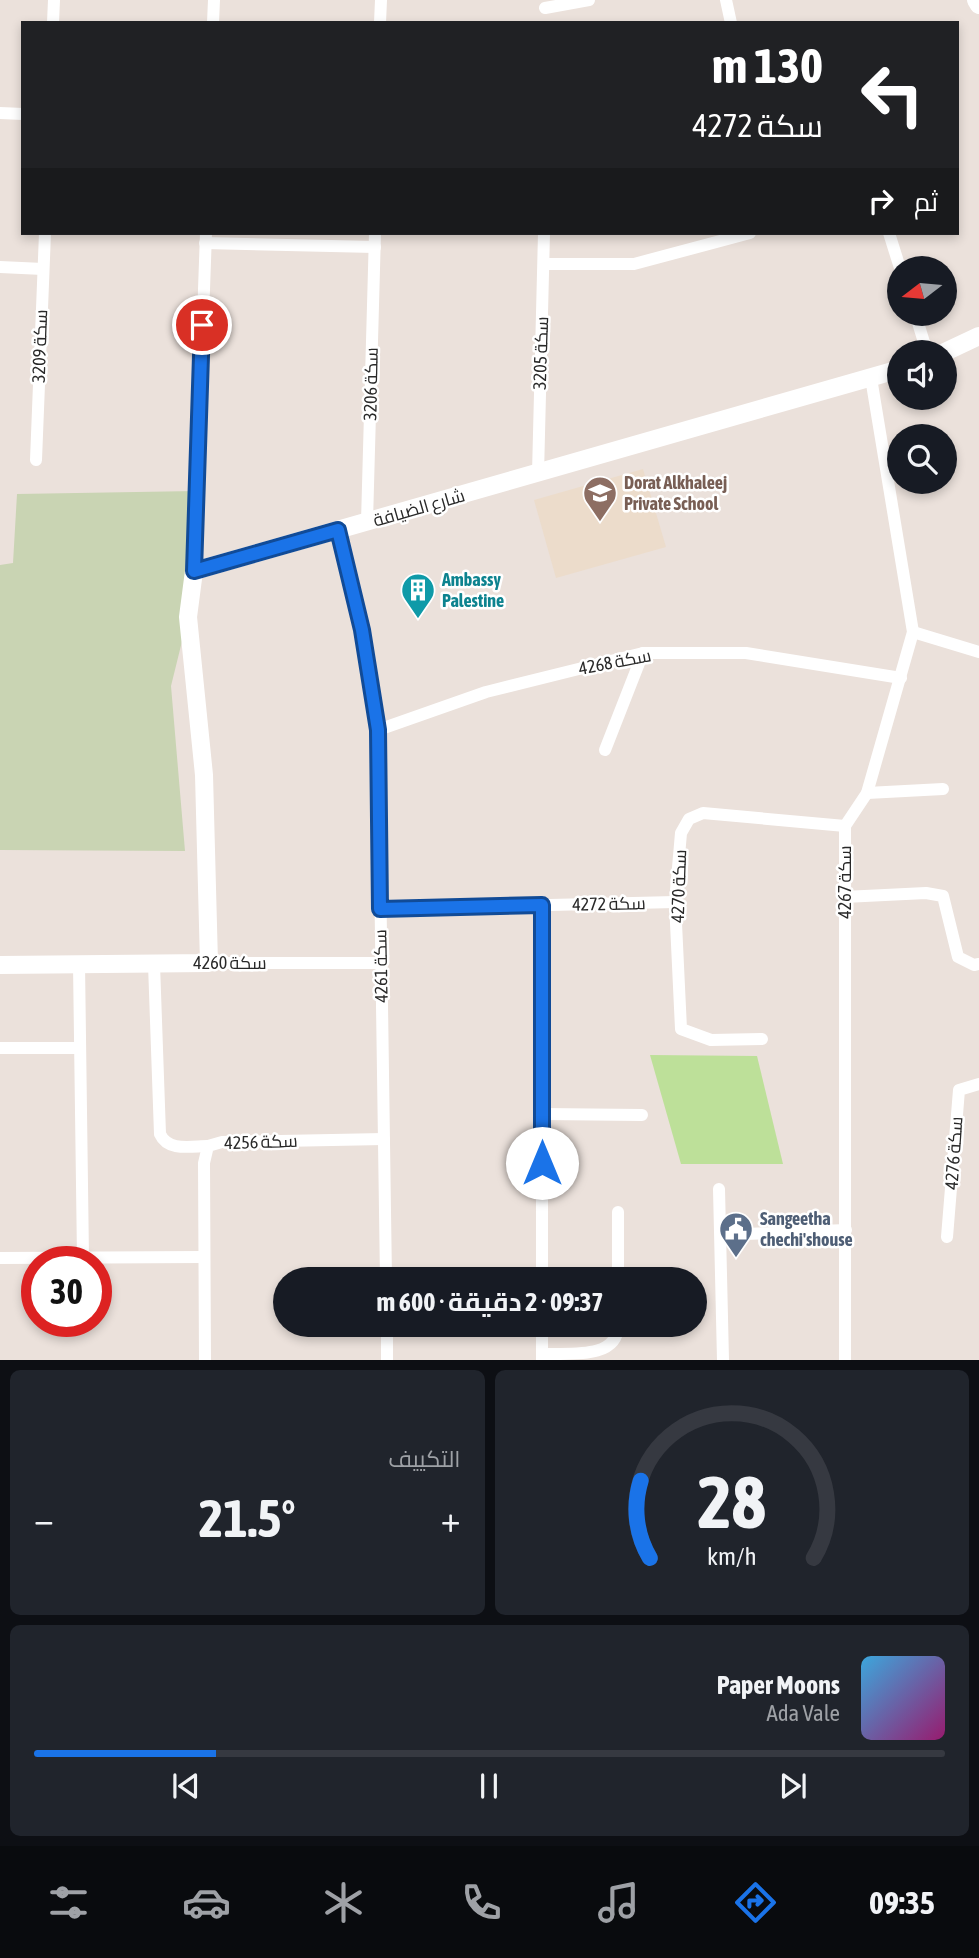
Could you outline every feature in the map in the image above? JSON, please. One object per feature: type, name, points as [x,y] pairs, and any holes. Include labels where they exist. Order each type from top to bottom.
[{"type":"street","points":[[53,21],[54,0]]},
{"type":"street","points":[[213,21],[214,0]]},
{"type":"street","points":[[380,21],[381,0]]},
{"type":"street","points":[[545,4],[589,0]]},
{"type":"street","points":[[726,0],[731,21]]},
{"type":"street","points":[[0,113],[21,114]]},
{"type":"street","name":"سكة 3209","points":[[36,460],[45,235]]},
{"type":"street","name":"سكة 3206","points":[[367,522],[375,235]]},
{"type":"street","name":"سكة 3205","points":[[538,474],[544,235]]},
{"type":"street","points":[[544,264],[634,264],[743,235]]},
{"type":"street","points":[[890,235],[896,256]]},
{"type":"street","points":[[209,963],[204,775],[188,617],[194,571],[205,238],[374,247]]},
{"type":"street","points":[[0,267],[43,269]]},
{"type":"street","points":[[957,346],[979,336]]},
{"type":"street","name":"شارع الضيافة","points":[[194,571],[887,373]]},
{"type":"street","name":"سكة 4267","points":[[845,1360],[845,826],[867,793],[913,632],[871,378]]},
{"type":"street","name":"سكة 4261","points":[[338,530],[362,630],[378,730],[386,1267]]},
{"type":"street","points":[[913,632],[979,652]]},
{"type":"street","points":[[605,750],[643,653]]},
{"type":"street","name":"سكة 4268","points":[[378,730],[486,692],[643,653],[746,653],[901,678]]},
{"type":"street","points":[[867,793],[943,789]]},
{"type":"street","name":"سكة 4270","points":[[762,1039],[710,1040],[681,1029],[676,902],[681,833],[689,820],[703,813],[845,826]]},
{"type":"street","points":[[844,897],[926,893],[943,896],[958,957],[974,965],[979,964]]},
{"type":"street","name":"سكة 4272","points":[[380,909],[676,902]]},
{"type":"street","points":[[542,905],[542,1267]]},
{"type":"street","name":"سكة 4260","points":[[0,965],[380,963]]},
{"type":"street","points":[[79,964],[83,1246]]},
{"type":"street","points":[[155,964],[160,1134],[163,1140],[173,1146],[208,1146]]},
{"type":"street","points":[[0,1048],[80,1048]]},
{"type":"street","name":"سكة 4276","points":[[947,1237],[959,1090],[979,1084]]},
{"type":"street","points":[[542,1114],[642,1115]]},
{"type":"street","name":"سكة 4256","points":[[205,1360],[204,1163],[208,1146],[222,1142],[384,1139]]},
{"type":"street","points":[[719,1189],[723,1360]]},
{"type":"street","points":[[618,1212],[618,1267]]},
{"type":"street","points":[[722,1235],[846,1230]]},
{"type":"street","points":[[112,1258],[204,1257]]},
{"type":"street","points":[[0,1258],[21,1258]]},
{"type":"street","points":[[387,1337],[387,1360]]},
{"type":"street","points":[[542,1337],[542,1357],[601,1352],[612,1346],[618,1337]]},
{"type":"shaded area","name":"Dorat Alkhaleej Private School","points":[[643,469],[666,547],[556,578],[534,500]]},
{"type":"green space","points":[[196,491],[188,617],[171,686],[185,851],[0,850],[0,565],[13,563],[17,494]]},
{"type":"green space","points":[[650,1055],[757,1056],[783,1164],[681,1164]]},
{"type":"place","name":"Dorat Alkhaleej Private School","points":[[600,523]]},
{"type":"place","name":"Ambassy Palestine","points":[[418,620]]},
{"type":"place","name":"Sangeetha chechi'shouse","points":[[736,1259]]},
{"type":"route","points":[[202,325],[194,571],[338,530],[362,630],[378,730],[380,909],[542,905],[542,1163]]}]
